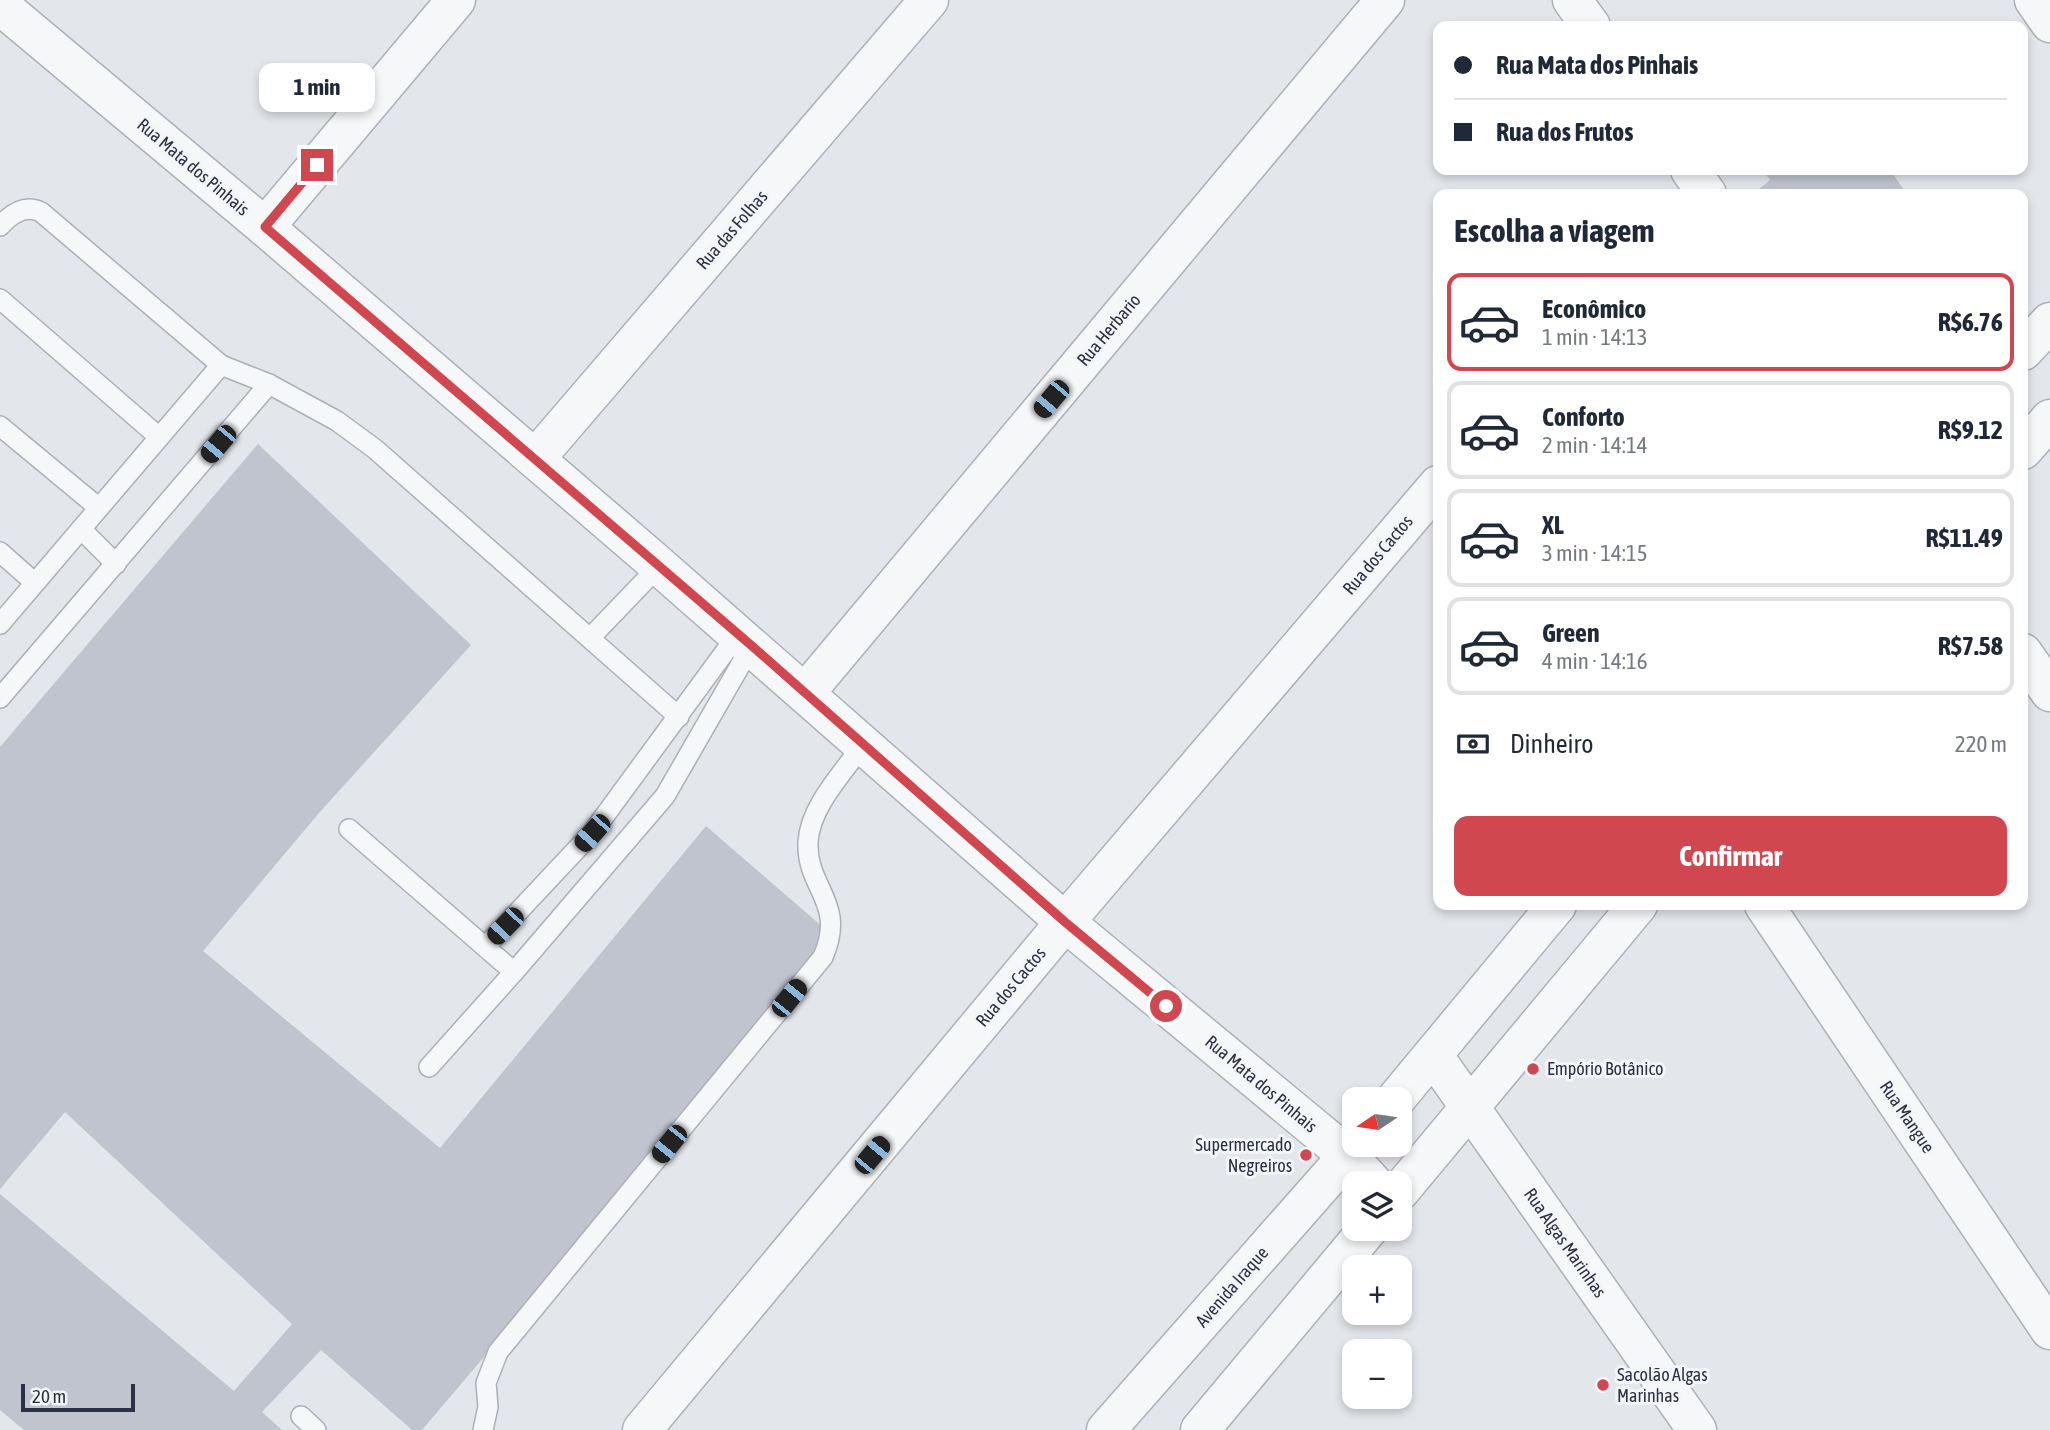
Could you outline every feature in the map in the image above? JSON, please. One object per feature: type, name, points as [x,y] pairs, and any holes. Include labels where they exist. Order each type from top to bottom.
[{"type":"street","points":[[265,227],[456,0]]},
{"type":"street","name":"Rua das Folhas","points":[[535,459],[929,0]]},
{"type":"street","name":"Rua Herbario","points":[[806,692],[1385,0]]},
{"type":"street","points":[[1573,0],[1588,21]]},
{"type":"street","points":[[2034,0],[2050,23]]},
{"type":"street","name":"Rua Mata dos Pinhais","points":[[2,4],[806,692],[1065,922],[1360,1161]]},
{"type":"street","points":[[2028,346],[2050,322]]},
{"type":"street","points":[[2028,444],[2050,419]]},
{"type":"street","name":"Rua dos Cactos","points":[[642,1430],[1065,922],[1433,491]]},
{"type":"street","points":[[2028,660],[2050,692]]},
{"type":"street","points":[[1406,1087],[1553,910]]},
{"type":"street","points":[[1412,1176],[1468,1105],[1633,910]]},
{"type":"street","name":"Rua Mangue","points":[[1767,910],[2050,1330]]},
{"type":"street","name":"Rua Algas Marinhas","points":[[1433,1055],[1682,1423]]},
{"type":"street","name":"Avenida Iraque","points":[[1106,1430],[1360,1161]]},
{"type":"street","points":[[1200,1430],[1358,1241]]},
{"type":"lane","points":[[0,226],[17,212],[28,209],[41,212],[221,365],[269,384],[337,421],[375,449],[680,717]]},
{"type":"lane","points":[[0,299],[159,437]]},
{"type":"lane","points":[[0,624],[221,365]]},
{"type":"lane","points":[[0,697],[269,384]]},
{"type":"lane","points":[[0,426],[99,508]]},
{"type":"lane","points":[[81,529],[116,564]]},
{"type":"lane","points":[[0,552],[35,583]]},
{"type":"lane","points":[[590,638],[658,567]]},
{"type":"lane","points":[[486,946],[592,833],[680,717],[745,640]]},
{"type":"lane","points":[[429,1068],[664,796],[745,640]]},
{"type":"lane","points":[[484,1430],[488,1407],[486,1384],[498,1352],[823,957],[832,935],[828,907],[810,863],[808,842],[816,813],[864,743]]},
{"type":"lane","points":[[349,829],[514,972]]},
{"type":"lane","points":[[301,1416],[316,1430]]},
{"type":"building","points":[[1766,175],[1894,175],[1903,189],[1759,189],[1770,180]]},
{"type":"building","points":[[258,444],[471,645],[319,813],[203,951],[440,1148],[706,826],[832,935],[823,957],[422,1430],[412,1430],[321,1350],[262,1412],[282,1430],[24,1430],[0,1410],[0,1194],[234,1391],[292,1324],[65,1112],[0,1189],[0,747]]},
{"type":"place","name":"Empório Botânico","points":[[1533,1069]]},
{"type":"place","name":"Supermercado Negreiros","points":[[1306,1155]]},
{"type":"place","name":"Sacolão Algas Marinhas","points":[[1603,1385]]},
{"type":"route","points":[[317,165],[265,227],[752,646],[1065,922],[1166,1006]]}]
